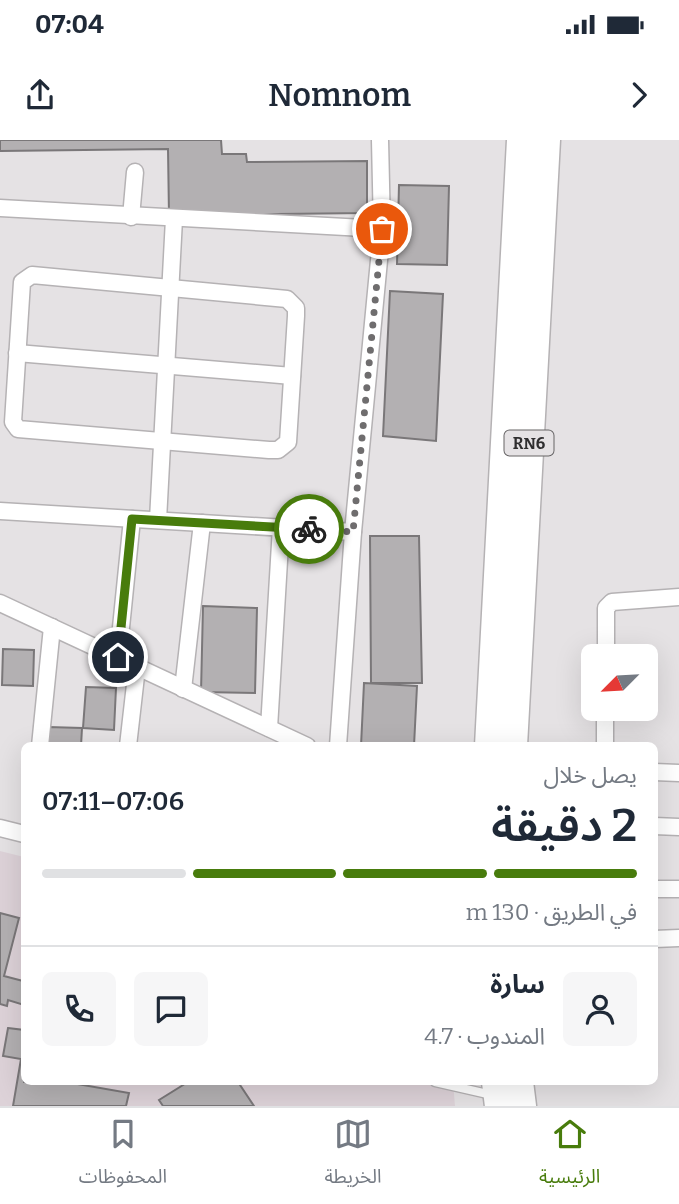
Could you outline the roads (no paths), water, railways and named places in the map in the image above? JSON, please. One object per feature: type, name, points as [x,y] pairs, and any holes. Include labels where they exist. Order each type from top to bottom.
[{"type":"highway","name":"RN6","points":[[490,742],[522,140]]},
{"type":"highway","name":"RN6","points":[[512,742],[545,140]]},
{"type":"street","points":[[338,742],[353,532],[382,229],[380,140]]},
{"type":"street","points":[[131,217],[135,172]]},
{"type":"street","points":[[0,208],[382,229]]},
{"type":"street","points":[[158,520],[174,219]]},
{"type":"street","points":[[28,276],[279,297],[292,303],[296,316],[288,442],[284,447],[269,450],[18,429],[13,422],[17,353],[22,282],[28,276]]},
{"type":"street","points":[[17,353],[292,376]]},
{"type":"street","points":[[0,511],[353,532]]},
{"type":"street","points":[[118,657],[132,519]]},
{"type":"street","points":[[183,690],[202,523]]},
{"type":"street","points":[[269,728],[281,527]]},
{"type":"street","points":[[606,644],[606,608],[611,601],[679,597]]},
{"type":"street","points":[[0,603],[299,742]]},
{"type":"street","points":[[40,742],[52,627]]},
{"type":"street","points":[[128,742],[137,667]]},
{"type":"street","points":[[605,742],[606,721]]},
{"type":"street","points":[[658,772],[679,773]]},
{"type":"street","points":[[658,826],[679,827]]},
{"type":"street","points":[[0,828],[21,833]]},
{"type":"street","points":[[658,889],[679,889]]},
{"type":"street","points":[[658,939],[679,938]]},
{"type":"lane","points":[[453,1085],[507,1094]]}]
